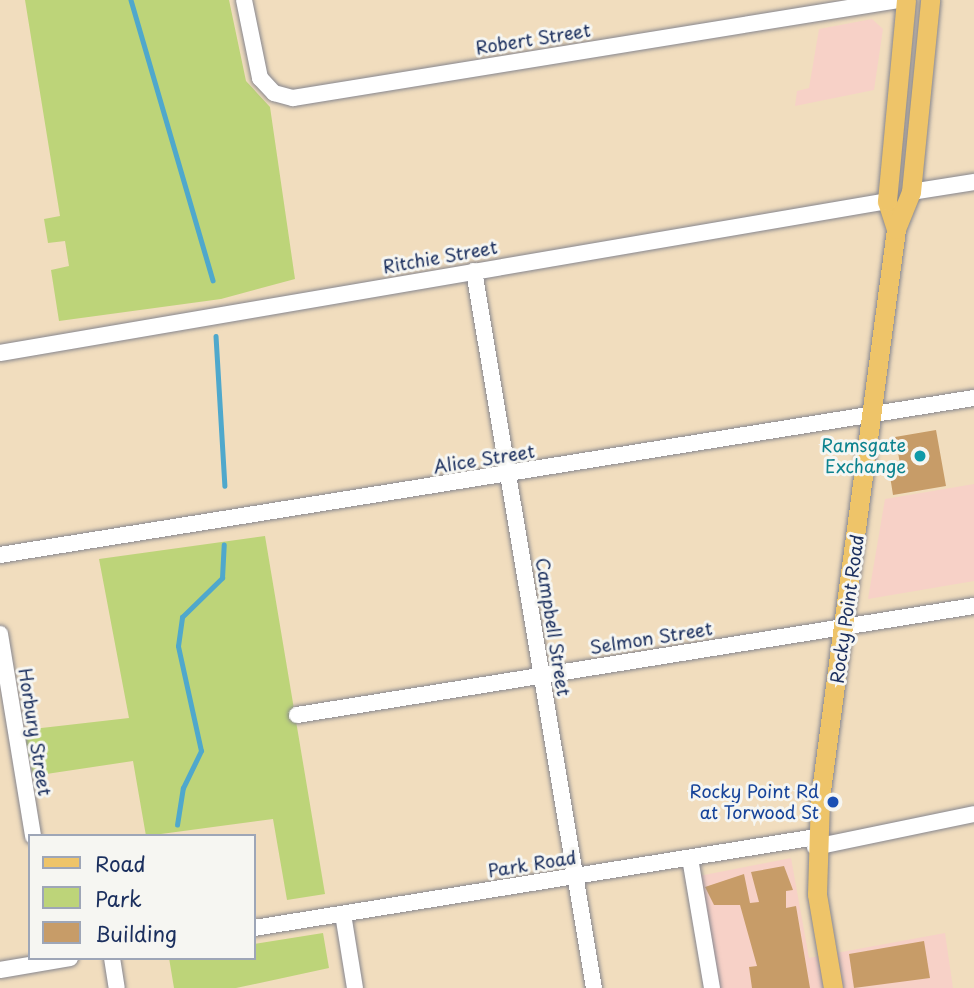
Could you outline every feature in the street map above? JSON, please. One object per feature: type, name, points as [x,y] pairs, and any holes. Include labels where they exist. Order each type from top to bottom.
[{"type":"main road","name":"Rocky Point Road","points":[[896,229],[887,201],[906,0]]},
{"type":"main road","name":"Rocky Point Road","points":[[833,988],[816,842],[874,414],[896,229],[911,192],[930,0]]},
{"type":"street","name":"Robert Street","points":[[244,0],[260,78],[274,93],[293,98],[898,0]]},
{"type":"street","points":[[911,192],[974,182]]},
{"type":"street","name":"Ritchie Street","points":[[0,353],[887,201]]},
{"type":"street","name":"Campbell Street","points":[[474,271],[594,988]]},
{"type":"street","name":"Alice Street","points":[[0,555],[974,397]]},
{"type":"street","name":"Selmon Street","points":[[297,715],[974,606]]},
{"type":"street","name":"Horbury Street","points":[[0,634],[33,834]]},
{"type":"street","name":"Park Road","points":[[256,928],[690,858],[816,842],[974,814]]},
{"type":"street","points":[[690,858],[712,988]]},
{"type":"street","points":[[343,914],[355,988]]},
{"type":"street","points":[[0,970],[54,960]]},
{"type":"street","points":[[112,960],[117,988]]},
{"type":"shaded area","points":[[872,19],[883,29],[874,90],[795,106],[797,91],[809,88],[819,29]]},
{"type":"shaded area","points":[[974,484],[974,581],[868,599],[885,499]]},
{"type":"shaded area","points":[[791,858],[809,958],[945,933],[953,988],[718,988],[699,876]]},
{"type":"green space","points":[[25,0],[229,0],[246,81],[270,107],[295,279],[221,299],[59,321],[51,270],[69,266],[65,241],[48,243],[44,219],[60,216]]},
{"type":"green space","points":[[265,536],[325,894],[287,900],[273,819],[146,834],[133,761],[33,776],[24,730],[129,718],[99,559]]},
{"type":"green space","points":[[323,933],[329,968],[236,988],[174,988],[169,960],[256,960],[256,944]]},
{"type":"building","name":"Ramsgate Exchange","points":[[936,430],[946,486],[893,495],[890,476],[902,474],[895,437]]},
{"type":"building","points":[[784,866],[793,890],[786,891],[786,908],[796,906],[810,988],[752,988],[749,967],[757,966],[740,905],[714,905],[705,887],[744,874],[750,903],[759,902],[751,872]]},
{"type":"building","points":[[924,941],[930,978],[854,988],[849,954]]},
{"type":"waterway","points":[[131,0],[213,280]]},
{"type":"waterway","points":[[216,336],[225,486]]},
{"type":"waterway","points":[[177,825],[183,788],[201,751],[178,646],[182,617],[222,578],[224,545]]},
{"type":"place","name":"Ramsgate Exchange","points":[[920,456]]},
{"type":"place","name":"Rocky Point Rd at Torwood St","points":[[833,802]]}]
